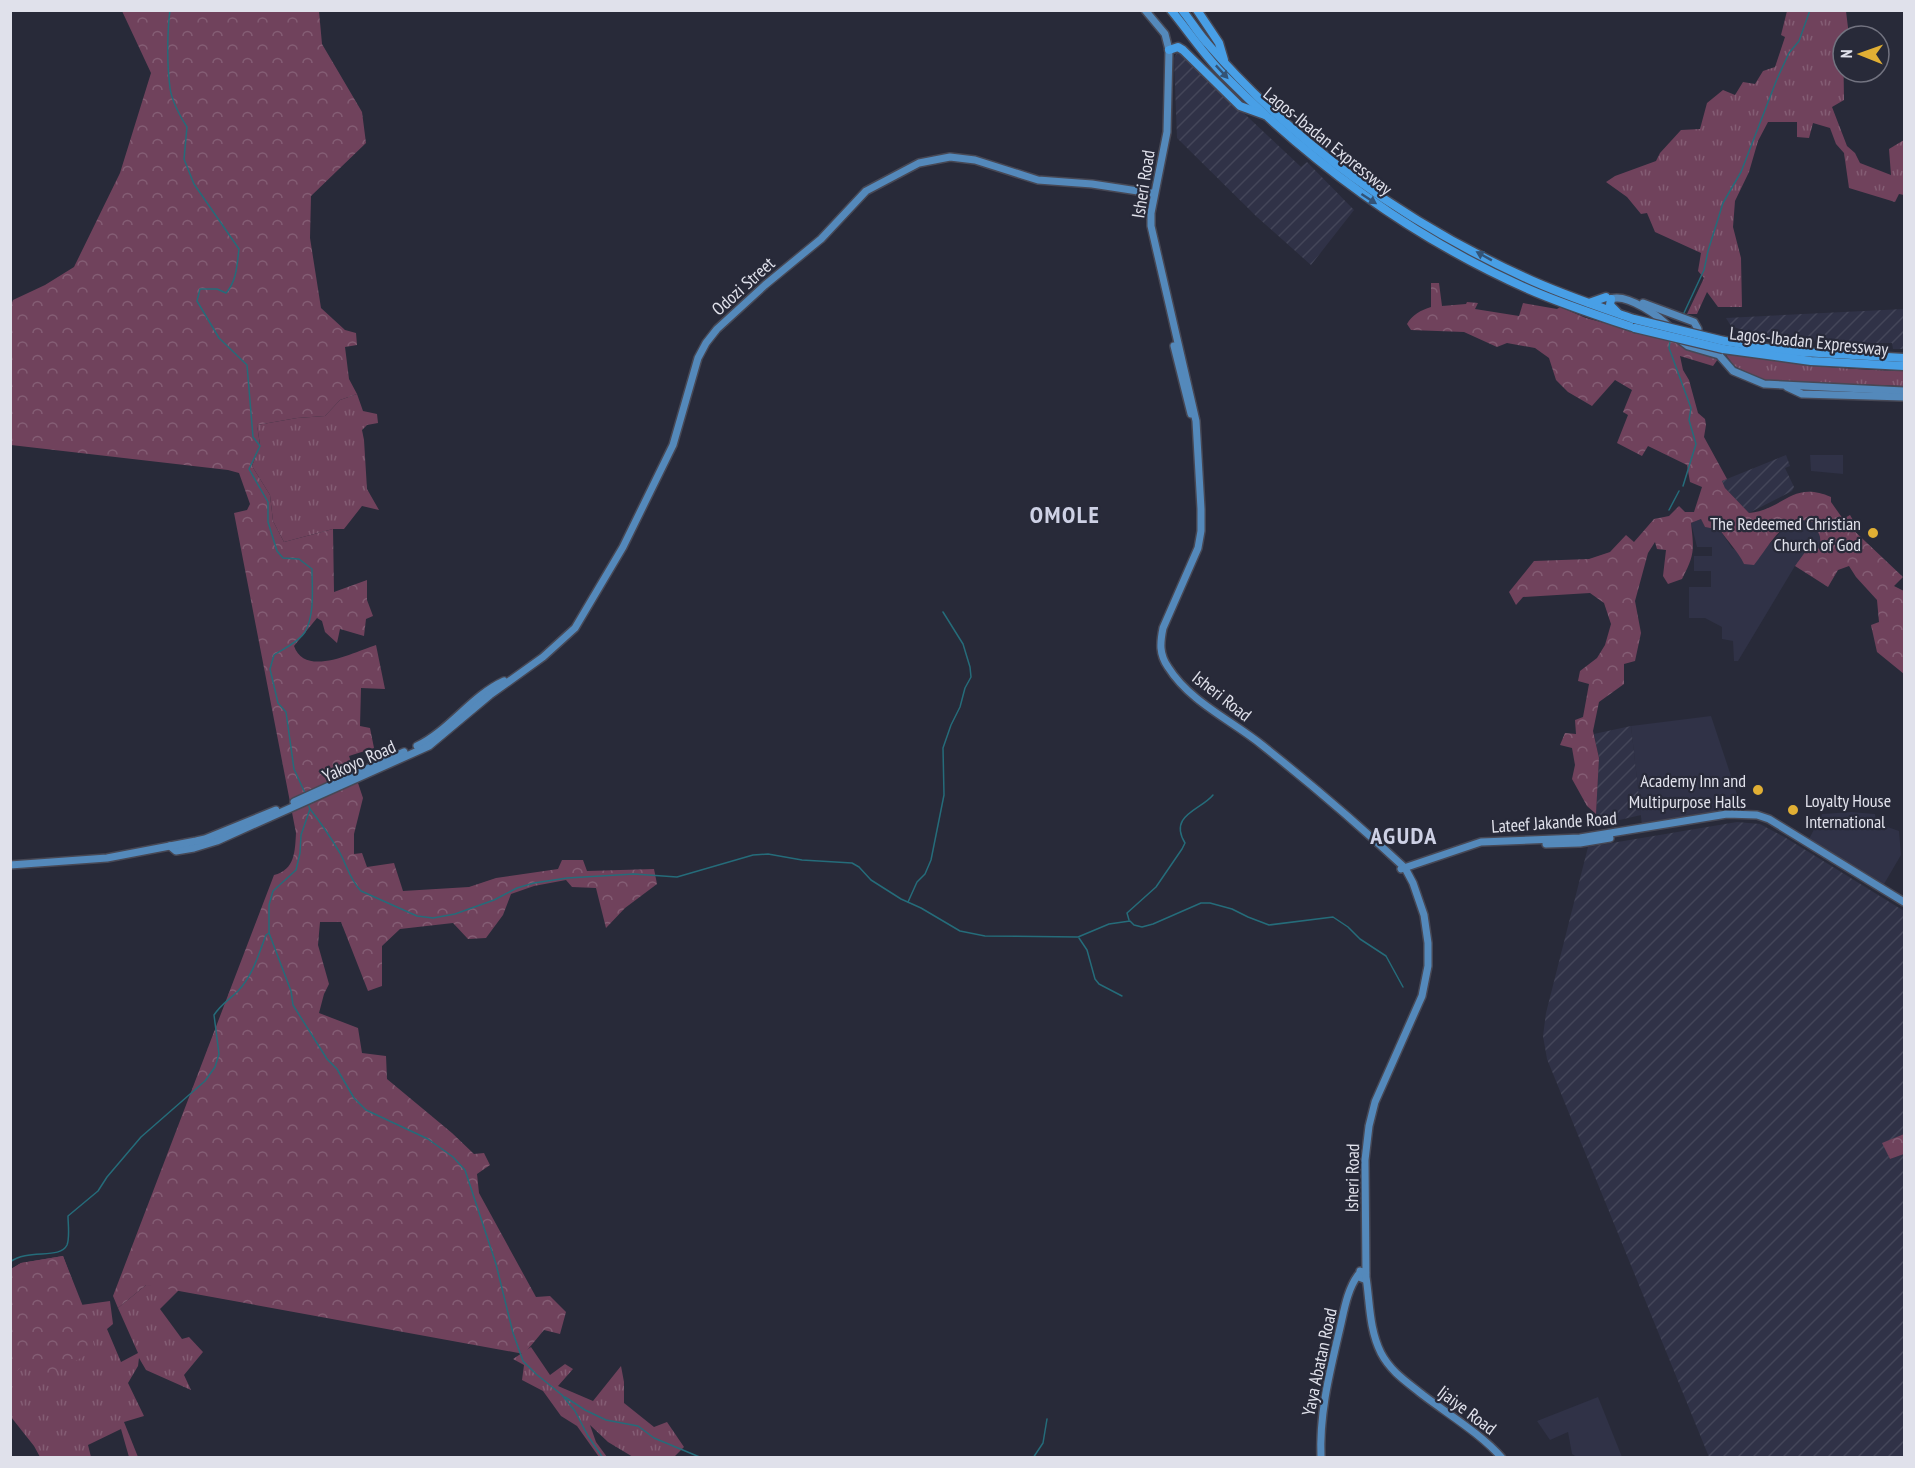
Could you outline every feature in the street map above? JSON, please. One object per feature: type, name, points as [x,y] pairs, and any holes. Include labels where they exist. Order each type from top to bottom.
[{"type":"highway","name":"Lagos-Ibadan Expressway","points":[[1172,10],[1222,73],[1288,135],[1360,193],[1427,236],[1527,288],[1634,324],[1793,360],[1905,366]]},
{"type":"highway","name":"Lagos-Ibadan Expressway","points":[[1182,10],[1206,42],[1226,63],[1299,134],[1342,169],[1396,206],[1505,268],[1588,304],[1620,314],[1634,324]]},
{"type":"highway","points":[[1197,10],[1219,43],[1226,63]]},
{"type":"highway","points":[[1169,50],[1180,48],[1240,106],[1270,117]]},
{"type":"highway","points":[[1588,304],[1609,298],[1610,305],[1620,314]]},
{"type":"highway","name":"Lagos-Ibadan Expressway","points":[[1723,345],[1846,356],[1905,358]]},
{"type":"main road","name":"Isheri Road","points":[[1138,10],[1158,31],[1164,43],[1163,133],[1147,220],[1149,240],[1183,370]]},
{"type":"main road","name":"Isheri Road","points":[[1145,10],[1166,34],[1169,50],[1167,132],[1151,213],[1151,226],[1155,253],[1190,399],[1195,438],[1197,531],[1189,562],[1163,615],[1158,646],[1159,659],[1170,677],[1193,701],[1262,749],[1404,870]]},
{"type":"main road","name":"Odozi Street","points":[[520,674],[575,628],[623,547],[673,445],[698,358],[706,343],[717,329],[765,285],[821,239],[866,191],[919,163],[950,157],[975,160],[1038,180],[1092,184],[1151,193]]},
{"type":"main road","points":[[1609,298],[1611,294],[1620,294],[1664,315],[1681,317],[1694,322],[1698,329],[1694,348]]},
{"type":"main road","points":[[1664,315],[1674,333],[1683,343],[1719,355],[1731,370],[1753,381],[1784,386],[1905,391]]},
{"type":"main road","points":[[1784,386],[1802,394],[1905,397]]},
{"type":"main road","name":"Isheri Road","points":[[1158,646],[1162,658],[1183,686],[1286,764],[1395,859],[1404,870],[1410,884],[1422,925],[1423,972],[1414,1007],[1373,1101],[1362,1149],[1362,1276],[1366,1314],[1377,1351],[1387,1368],[1412,1389]]},
{"type":"main road","name":"Yakoyo Road","points":[[216,838],[438,739],[490,695],[520,674]]},
{"type":"main road","name":"Lateef Jakande Road","points":[[1404,870],[1427,860],[1487,841],[1580,838],[1727,814],[1747,813],[1769,819],[1905,903]]},
{"type":"main road","name":"Lateef Jakande Road","points":[[1404,870],[1481,846],[1572,843],[1728,817],[1756,818],[1787,833],[1905,903]]},
{"type":"main road","points":[[10,866],[107,858],[216,838]]},
{"type":"main road","points":[[170,846],[176,850],[194,848],[216,838]]},
{"type":"main road","points":[[1572,843],[1579,851]]},
{"type":"main road","points":[[1395,859],[1405,864],[1427,860]]},
{"type":"main road","name":"Yaya Abatan Road","points":[[1323,1458],[1323,1435],[1329,1386],[1348,1307],[1355,1286],[1362,1276]]},
{"type":"main road","name":"Ijaiye Road","points":[[1412,1389],[1476,1437],[1497,1458]]},
{"type":"main road","name":"Ijaiye Road","points":[[1412,1389],[1478,1435],[1502,1458]]},
{"type":"shaded area","points":[[1178,51],[1301,167],[1307,162],[1354,210],[1311,265],[1257,217],[1177,138],[1174,58]]},
{"type":"shaded area","points":[[1904,309],[1904,349],[1893,349],[1892,343],[1781,339],[1778,335],[1763,337],[1731,326],[1726,318]]},
{"type":"shaded area","points":[[1786,455],[1790,466],[1785,468],[1794,487],[1792,491],[1749,513],[1725,488],[1722,481]]},
{"type":"shaded area","points":[[1810,455],[1843,455],[1843,474],[1811,471]]},
{"type":"shaded area","points":[[1804,518],[1815,523],[1820,537],[1821,550],[1795,566],[1738,661],[1734,661],[1733,641],[1722,639],[1722,627],[1705,618],[1689,618],[1689,587],[1711,587],[1711,571],[1694,571],[1694,556],[1712,556],[1712,547],[1697,547],[1691,523],[1701,519],[1705,527],[1720,530],[1732,548],[1738,551],[1744,564],[1773,541],[1790,521]]},
{"type":"shaded area","points":[[1711,716],[1742,809],[1642,826],[1631,726]]},
{"type":"shaded area","points":[[1631,726],[1641,815],[1602,824],[1596,814],[1599,758],[1594,734]]},
{"type":"shaded area","points":[[1851,812],[1875,814],[1876,823],[1899,831],[1901,855],[1884,884],[1809,839],[1822,814]]},
{"type":"shaded area","points":[[1737,822],[1760,824],[1904,911],[1904,1134],[1883,1143],[1890,1159],[1904,1154],[1904,1457],[1709,1457],[1547,1059],[1543,1036],[1546,1013],[1588,847]]},
{"type":"shaded area","points":[[1598,1397],[1622,1457],[1577,1457],[1572,1454],[1568,1432],[1550,1440],[1537,1421]]},
{"type":"green space","points":[[122,11],[319,11],[322,44],[362,112],[366,143],[311,196],[310,238],[321,308],[345,330],[356,333],[357,345],[345,347],[349,379],[357,394],[340,400],[325,416],[257,425],[260,445],[252,466],[270,495],[273,521],[284,542],[333,529],[334,592],[367,580],[367,600],[373,616],[366,619],[364,636],[340,629],[337,643],[325,632],[322,621],[317,618],[294,646],[300,655],[308,660],[319,662],[343,657],[376,645],[385,689],[361,688],[360,726],[370,728],[374,748],[349,756],[363,798],[354,834],[354,854],[362,853],[367,867],[394,863],[403,891],[469,887],[496,878],[558,869],[562,860],[583,860],[587,871],[654,869],[657,884],[625,908],[606,928],[596,888],[572,887],[566,880],[534,886],[511,894],[503,915],[486,938],[468,939],[453,923],[400,929],[382,946],[382,986],[368,991],[341,922],[320,922],[318,945],[329,984],[319,1013],[358,1028],[362,1053],[386,1056],[387,1079],[474,1154],[484,1153],[490,1165],[477,1174],[479,1193],[536,1297],[550,1296],[566,1312],[560,1334],[544,1330],[524,1354],[146,1285],[118,1308],[113,1296],[274,875],[286,869],[292,859],[296,833],[234,513],[247,510],[250,504],[239,473],[11,445],[11,305],[13,300],[45,285],[74,267],[120,173],[151,73]]},
{"type":"green space","points":[[1787,11],[1846,11],[1848,24],[1831,24],[1831,84],[1844,84],[1844,100],[1832,107],[1847,146],[1855,153],[1860,163],[1891,175],[1889,149],[1904,140],[1904,195],[1899,194],[1895,202],[1849,188],[1844,153],[1836,144],[1830,128],[1813,123],[1809,138],[1797,137],[1797,122],[1768,122],[1758,141],[1749,172],[1735,201],[1733,227],[1741,258],[1742,307],[1718,307],[1707,292],[1697,314],[1687,314],[1704,278],[1698,271],[1701,253],[1655,232],[1647,213],[1641,214],[1627,197],[1606,182],[1615,176],[1656,161],[1660,153],[1681,130],[1700,129],[1707,103],[1723,90],[1735,95],[1743,82],[1755,84],[1763,71],[1775,67],[1785,37],[1781,35]]},
{"type":"green space","points":[[1431,283],[1439,283],[1442,306],[1466,304],[1467,302],[1478,303],[1475,309],[1519,316],[1523,303],[1557,309],[1560,307],[1586,318],[1678,343],[1683,347],[1717,357],[1713,366],[1680,356],[1698,413],[1705,419],[1704,437],[1727,479],[1722,481],[1725,488],[1749,513],[1761,511],[1797,494],[1807,492],[1831,497],[1831,502],[1843,519],[1850,515],[1854,522],[1848,525],[1903,577],[1894,586],[1904,591],[1904,674],[1877,652],[1871,625],[1879,622],[1877,600],[1849,566],[1838,570],[1828,587],[1795,566],[1811,544],[1821,550],[1820,537],[1815,523],[1805,520],[1787,525],[1773,539],[1754,565],[1744,564],[1720,530],[1705,527],[1701,519],[1691,523],[1692,552],[1682,579],[1668,584],[1663,576],[1666,550],[1657,549],[1655,542],[1648,553],[1635,601],[1641,633],[1635,661],[1624,664],[1624,684],[1599,702],[1593,731],[1599,758],[1596,814],[1587,806],[1572,779],[1575,765],[1572,748],[1560,745],[1565,733],[1576,734],[1575,720],[1583,717],[1589,684],[1578,681],[1580,671],[1597,658],[1605,645],[1611,624],[1604,603],[1590,593],[1523,597],[1516,605],[1509,592],[1534,561],[1589,559],[1610,552],[1626,535],[1634,542],[1654,519],[1669,516],[1679,506],[1685,512],[1694,512],[1702,487],[1690,482],[1687,465],[1648,446],[1642,456],[1617,443],[1628,415],[1623,412],[1632,390],[1615,380],[1592,406],[1568,392],[1556,380],[1549,358],[1535,348],[1507,343],[1497,347],[1464,332],[1411,330],[1407,324],[1411,318],[1431,307]]},
{"type":"green space","points":[[1724,352],[1814,366],[1904,371],[1904,386],[1765,381],[1734,366]]},
{"type":"green space","points":[[357,394],[363,411],[377,414],[378,423],[367,425],[362,430],[367,489],[379,510],[362,506],[344,529],[333,529],[284,542],[273,521],[270,495],[252,466],[260,445],[257,425],[325,416],[340,400]]},
{"type":"green space","points":[[1904,1134],[1904,1154],[1890,1159],[1882,1143]]},
{"type":"green space","points":[[63,1256],[81,1305],[110,1301],[113,1324],[107,1329],[121,1362],[138,1353],[118,1308],[146,1285],[183,1286],[160,1309],[182,1339],[189,1337],[203,1352],[184,1375],[191,1390],[146,1370],[139,1358],[138,1366],[128,1383],[144,1416],[124,1422],[138,1457],[129,1457],[121,1429],[88,1445],[91,1457],[40,1457],[11,1417],[11,1269],[21,1263]]},
{"type":"green space","points":[[63,1256],[88,1319],[95,1350],[43,1379],[27,1360],[11,1378],[11,1269],[21,1263]]},
{"type":"green space","points":[[531,1347],[550,1375],[565,1364],[573,1369],[558,1386],[593,1401],[621,1366],[624,1403],[654,1427],[667,1422],[684,1447],[674,1457],[633,1457],[608,1442],[590,1425],[596,1442],[607,1457],[599,1457],[577,1426],[561,1416],[543,1391],[522,1380],[524,1365],[513,1359]]},
{"type":"waterway","points":[[170,10],[169,79],[174,104],[187,127],[184,159],[194,184],[239,249],[234,278],[226,293],[217,289],[200,289],[197,301],[219,338],[247,365],[253,437],[260,446],[249,469],[268,502],[268,522],[277,551],[283,558],[299,559],[312,569],[312,601],[308,625],[299,639],[274,655],[270,669],[278,703],[286,712],[294,769],[305,793]]},
{"type":"waterway","points":[[1683,315],[1704,270],[1723,203],[1741,172],[1777,79],[1789,53],[1799,41],[1810,10]]},
{"type":"waterway","points":[[1670,341],[1669,348],[1691,408],[1689,420],[1696,444],[1683,486]]},
{"type":"waterway","points":[[1669,510],[1679,491]]},
{"type":"waterway","points":[[908,902],[931,860],[944,795],[943,748],[971,677],[963,644],[943,612]]},
{"type":"waterway","points":[[1129,920],[1127,913],[1156,887],[1182,849],[1185,843],[1181,834],[1183,819],[1213,795]]},
{"type":"waterway","points":[[10,1262],[17,1258],[58,1252],[63,1249],[67,1245],[68,1216],[98,1191],[141,1137],[205,1081],[215,1067],[219,1054],[214,1015],[238,991],[255,965],[266,935],[269,933],[269,905],[273,891],[296,870],[301,835],[310,809],[308,804]]},
{"type":"waterway","points":[[310,809],[337,847],[357,887],[361,891],[417,916],[433,918],[455,914],[534,883],[567,878],[634,874],[677,877],[753,855],[768,854],[802,860],[852,863],[871,880],[901,899],[960,931],[985,936],[1078,937],[1109,924],[1130,921],[1142,927],[1153,924],[1201,903],[1232,909],[1269,925],[1333,917],[1386,956],[1403,987]]},
{"type":"waterway","points":[[269,933],[291,991],[293,1005],[354,1098],[366,1110],[428,1139],[453,1157],[465,1170],[496,1264],[513,1333],[523,1361],[562,1395],[575,1411],[603,1458]]},
{"type":"waterway","points":[[1079,938],[1087,950],[1095,979],[1099,984],[1122,996]]},
{"type":"waterway","points":[[565,1397],[606,1420],[638,1426],[654,1438],[702,1458]]},
{"type":"waterway","points":[[1033,1458],[1043,1443],[1047,1419]]},
{"type":"place","name":"The Redeemed Christian Church of God","points":[[1873,533]]},
{"type":"place","name":"Academy Inn and Multipurpose Halls","points":[[1758,790]]},
{"type":"place","name":"Loyalty House International","points":[[1793,810]]},
{"type":"district","name":"OMOLE","points":[[1065,514]]},
{"type":"district","name":"AGUDA","points":[[1404,835]]}]
